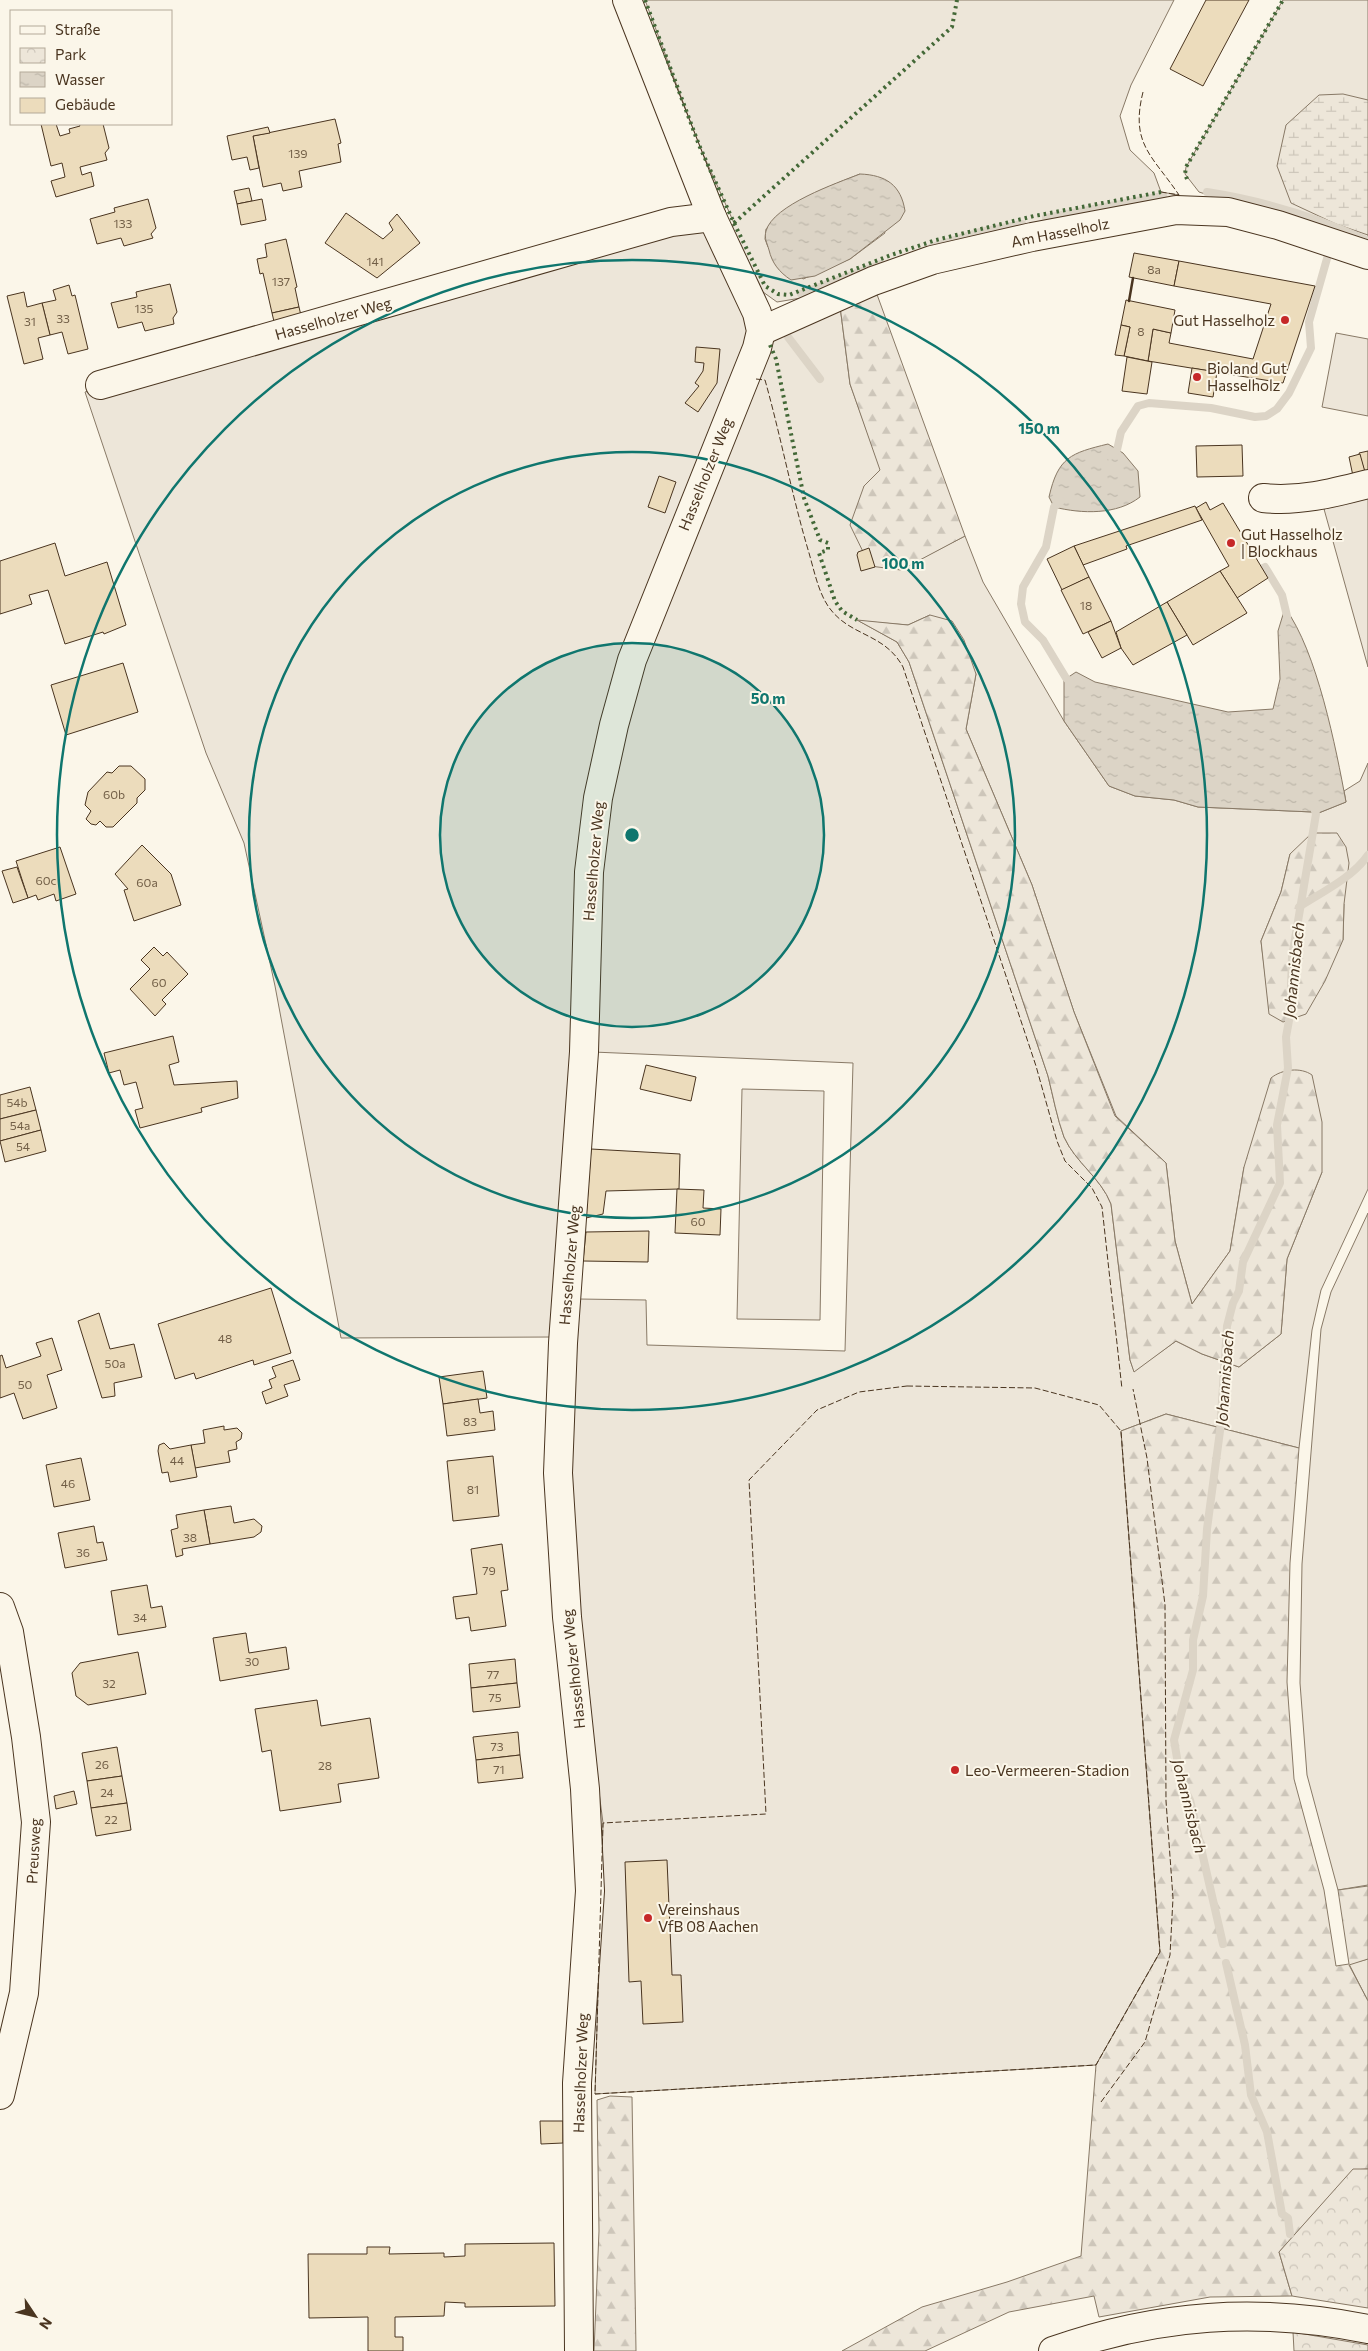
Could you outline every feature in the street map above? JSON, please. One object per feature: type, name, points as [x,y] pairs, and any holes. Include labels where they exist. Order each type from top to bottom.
[{"type":"street","points":[[627,0],[712,217],[752,300],[761,331]]},
{"type":"street","name":"Am Hasselholz","points":[[761,331],[873,282],[932,260],[1032,237],[1176,210],[1228,212],[1278,225],[1368,255]]},
{"type":"street","name":"Hasselholzer Weg","points":[[100,384],[671,222],[712,217]]},
{"type":"street","name":"Hasselholzer Weg","points":[[579,2351],[577,2083],[590,1891],[585,1789],[567,1617],[558,1473],[563,1343],[583,1062],[589,872],[598,798],[614,726],[632,660],[757,348],[761,331]]},
{"type":"street","points":[[1263,498],[1284,500],[1319,497],[1368,484]]},
{"type":"street","name":"Preusweg","points":[[0,1606],[9,1632],[22,1709],[36,1822],[24,1993],[0,2096]]},
{"type":"street","points":[[1053,2351],[1095,2336],[1172,2321],[1252,2315],[1340,2323],[1368,2328]]},
{"type":"green space","points":[[645,0],[1174,0],[1131,85],[1120,116],[1130,150],[1154,173],[1161,192],[1179,195],[1180,200],[801,298],[777,302],[756,287],[730,229],[734,223],[699,145]],"holes":[[[860,174],[885,233],[850,259],[803,279],[768,247],[765,239],[766,229],[786,210],[809,196]]]},
{"type":"green space","points":[[1283,0],[1368,0],[1368,245],[1199,192],[1185,174],[1186,167]]},
{"type":"green space","points":[[1343,94],[1368,100],[1368,235],[1336,224],[1291,203],[1277,166],[1286,125],[1319,95]]},
{"type":"green space","points":[[704,226],[742,305],[750,336],[611,690],[574,1049],[552,1337],[341,1338],[275,986],[244,843],[206,753],[85,392]]},
{"type":"green space","points":[[875,289],[965,536],[901,570],[870,566],[850,525],[864,486],[880,470],[850,384],[840,306]]},
{"type":"green space","points":[[840,306],[850,384],[881,470],[864,486],[901,569],[965,536],[983,582],[1064,721],[1109,786],[1135,796],[1174,800],[1198,807],[1313,812],[1316,814],[1346,802],[1344,791],[1360,781],[1368,763],[1368,1189],[1321,1290],[1312,1330],[1299,1448],[1166,1414],[1121,1431],[1160,1952],[1096,2065],[595,2094],[603,1823],[575,1606],[570,1482],[579,1299],[646,1300],[647,1345],[845,1351],[853,1063],[593,1052],[600,870],[613,760],[632,680],[769,343]],"holes":[[[930,615],[976,674],[966,729],[1032,885],[1074,1012],[1116,1116],[1166,1163],[1175,1241],[1192,1304],[1230,1251],[1244,1167],[1322,1172],[1287,1259],[1281,1334],[1239,1367],[1202,1354],[1176,1341],[1134,1371],[1130,1360],[1111,1204],[1101,1186],[1064,1137],[1048,1076],[909,662],[897,642],[859,621],[908,625]],[[1290,854],[1344,904],[1343,940],[1270,1014],[1261,941],[1281,892]]]},
{"type":"green space","points":[[1336,333],[1368,339],[1368,416],[1322,407]]},
{"type":"green space","points":[[1368,496],[1368,667],[1324,509]]},
{"type":"green space","points":[[930,615],[952,621],[964,640],[976,674],[966,729],[1032,885],[1074,1012],[1115,1116],[1166,1163],[1175,1241],[1192,1304],[1230,1251],[1244,1167],[1271,1078],[1291,1070],[1308,1072],[1312,1075],[1322,1122],[1322,1172],[1287,1259],[1281,1334],[1239,1367],[1202,1354],[1176,1341],[1134,1372],[1130,1360],[1111,1204],[1101,1186],[1064,1137],[1048,1076],[909,662],[897,642],[857,620],[908,625]]},
{"type":"green space","points":[[1312,833],[1337,833],[1346,847],[1349,863],[1344,904],[1343,940],[1325,981],[1306,1014],[1283,1022],[1269,1014],[1261,941],[1281,892],[1290,854]]},
{"type":"green space","points":[[742,1089],[824,1091],[820,1320],[737,1319]]},
{"type":"green space","points":[[1368,1213],[1368,1885],[1338,1890],[1307,1775],[1300,1683],[1302,1564],[1321,1329],[1331,1292]]},
{"type":"green space","points":[[1166,1414],[1299,1448],[1290,1563],[1287,1682],[1294,1779],[1324,1890],[1336,1966],[1349,1964],[1338,1890],[1368,1886],[1368,1959],[1349,1965],[1368,2001],[1368,2169],[1353,2170],[1279,2252],[1292,2296],[1210,2297],[1099,2317],[1094,2296],[1009,2312],[925,2351],[842,2351],[922,2307],[1007,2282],[1081,2256],[1096,2065],[1160,1952],[1121,1431]]},
{"type":"green space","points":[[1368,1959],[1368,2001],[1349,1964]]},
{"type":"green space","points":[[610,2096],[632,2097],[636,2351],[594,2351],[599,2231],[597,2100]]},
{"type":"green space","points":[[1353,2169],[1368,2169],[1368,2308],[1292,2296],[1279,2252]]},
{"type":"green space","points":[[1293,2332],[1368,2345],[1368,2351],[1294,2351]]},
{"type":"water","points":[[860,174],[885,179],[896,188],[900,194],[905,211],[900,220],[850,259],[815,276],[791,280],[777,267],[770,255],[765,236],[771,221],[780,212],[807,196]]},
{"type":"water","points":[[1108,444],[1123,453],[1138,471],[1140,497],[1131,503],[1110,510],[1087,512],[1054,507],[1049,497],[1057,473],[1062,465],[1075,454]]},
{"type":"water","points":[[1285,608],[1307,649],[1316,674],[1331,728],[1346,802],[1316,814],[1313,812],[1198,807],[1174,800],[1135,796],[1109,786],[1064,721],[1064,680],[1076,672],[1095,682],[1228,712],[1273,709],[1280,679],[1278,631]]},
{"type":"building","points":[[1206,0],[1249,0],[1203,86],[1170,69]]},
{"type":"building","points":[[335,119],[341,143],[338,144],[341,162],[299,171],[302,187],[283,191],[281,183],[263,187],[253,136]]},
{"type":"building","points":[[41,125],[56,125],[60,136],[70,133],[69,129],[80,125],[103,125],[109,148],[105,153],[107,160],[80,167],[82,175],[91,172],[94,186],[56,197],[51,181],[65,177],[62,163],[51,166]]},
{"type":"building","points":[[268,127],[270,133],[253,136],[259,168],[250,170],[247,157],[232,160],[227,136]]},
{"type":"building","points":[[249,188],[252,201],[237,204],[234,191]]},
{"type":"building","points":[[148,199],[156,228],[151,234],[153,238],[124,246],[121,238],[97,244],[90,219],[115,212],[114,208]]},
{"type":"building","points":[[262,199],[266,220],[241,225],[237,204]]},
{"type":"building","points":[[346,213],[383,239],[393,230],[389,223],[397,214],[420,243],[377,278],[325,243]]},
{"type":"building","points":[[286,239],[297,287],[295,288],[299,307],[272,313],[263,273],[260,274],[257,259],[267,257],[265,244]]},
{"type":"building","points":[[1134,253],[1179,261],[1174,286],[1129,277]]},
{"type":"building","name":"Gut Hasselholz","points":[[1179,261],[1315,286],[1283,383],[1148,361],[1153,329],[1171,333],[1169,343],[1253,359],[1271,304],[1174,286]]},
{"type":"building","points":[[170,284],[177,312],[173,318],[174,324],[145,331],[142,322],[118,328],[111,303],[137,297],[136,292]]},
{"type":"building","points":[[69,285],[72,296],[75,295],[88,349],[68,354],[62,332],[50,335],[42,303],[56,300],[53,290]]},
{"type":"building","points":[[24,292],[27,307],[42,303],[50,335],[38,338],[43,359],[24,364],[7,296]]},
{"type":"building","points":[[1126,300],[1175,310],[1171,333],[1153,329],[1148,361],[1124,356],[1130,327],[1121,325]]},
{"type":"building","points":[[299,307],[303,324],[276,330],[272,313]]},
{"type":"building","points":[[1121,325],[1130,327],[1124,356],[1115,355]]},
{"type":"building","points":[[696,347],[720,349],[717,383],[698,412],[685,403],[699,386],[695,383],[703,371],[704,363],[695,362]]},
{"type":"building","points":[[1127,357],[1152,362],[1147,394],[1122,391]]},
{"type":"building","points":[[1192,368],[1217,372],[1213,397],[1188,393]]},
{"type":"building","points":[[1242,445],[1243,476],[1197,477],[1196,446]]},
{"type":"building","points":[[1368,451],[1368,472],[1365,473],[1359,453]]},
{"type":"building","points":[[1360,454],[1365,472],[1353,476],[1349,457]]},
{"type":"building","points":[[659,476],[676,482],[665,513],[648,507]]},
{"type":"building","name":"Gut Hasselholz | Blockhaus","points":[[1206,502],[1210,510],[1223,503],[1268,578],[1237,598],[1220,571],[1229,566],[1196,508]]},
{"type":"building","points":[[1195,506],[1202,520],[1126,546],[1127,549],[1083,565],[1074,546]]},
{"type":"building","points":[[55,543],[65,576],[107,562],[126,625],[104,634],[103,632],[65,644],[48,590],[29,595],[32,604],[0,614],[0,561]]},
{"type":"building","points":[[1074,546],[1089,577],[1062,590],[1047,559]]},
{"type":"building","points":[[869,548],[875,567],[861,571],[858,552]]},
{"type":"building","points":[[1220,571],[1247,613],[1193,645],[1167,602]]},
{"type":"building","points":[[1089,577],[1111,621],[1083,634],[1061,590]]},
{"type":"building","points":[[1167,602],[1187,635],[1133,665],[1121,648],[1116,632]]},
{"type":"building","points":[[1111,621],[1121,648],[1102,658],[1088,632]]},
{"type":"building","points":[[123,663],[138,712],[66,735],[51,685]]},
{"type":"building","points":[[119,766],[131,766],[145,779],[145,790],[137,798],[137,803],[113,827],[106,827],[100,821],[96,825],[91,824],[86,819],[91,811],[85,805],[88,792],[107,772],[112,773]]},
{"type":"building","points":[[142,845],[171,874],[181,905],[134,921],[124,890],[128,889],[115,874]]},
{"type":"building","points":[[60,847],[76,894],[56,901],[54,894],[38,900],[36,895],[28,898],[16,861]]},
{"type":"building","points":[[17,867],[28,898],[13,903],[2,871]]},
{"type":"building","points":[[154,947],[163,956],[167,952],[188,974],[162,1000],[166,1004],[155,1016],[130,989],[150,969],[141,960]]},
{"type":"building","points":[[173,1036],[179,1062],[169,1065],[174,1085],[237,1081],[238,1098],[201,1108],[202,1112],[140,1128],[135,1110],[143,1108],[136,1082],[124,1085],[120,1070],[109,1073],[104,1053]]},
{"type":"building","points":[[646,1065],[696,1077],[691,1101],[640,1089]]},
{"type":"building","points":[[30,1087],[36,1110],[0,1119],[0,1095]]},
{"type":"building","points":[[36,1110],[41,1130],[0,1141],[0,1119]]},
{"type":"building","points":[[41,1130],[46,1151],[5,1162],[0,1141]]},
{"type":"building","points":[[591,1149],[680,1154],[679,1189],[606,1191],[603,1214],[586,1218]]},
{"type":"building","points":[[677,1189],[704,1190],[703,1208],[721,1209],[720,1235],[675,1233]]},
{"type":"building","points":[[649,1231],[648,1262],[583,1261],[586,1232]]},
{"type":"building","points":[[271,1288],[291,1353],[254,1365],[253,1360],[196,1379],[194,1373],[175,1379],[158,1324]]},
{"type":"building","points":[[99,1313],[110,1349],[134,1344],[142,1377],[114,1383],[115,1396],[102,1398],[78,1321]]},
{"type":"building","points":[[52,1338],[62,1370],[47,1375],[57,1408],[23,1419],[14,1393],[0,1398],[0,1356],[2,1355],[6,1368],[41,1356],[36,1343]]},
{"type":"building","points":[[293,1360],[300,1380],[284,1385],[288,1396],[266,1404],[262,1392],[272,1388],[269,1380],[276,1377],[272,1367]]},
{"type":"building","points":[[483,1371],[487,1398],[443,1404],[439,1377]]},
{"type":"building","points":[[478,1399],[480,1413],[493,1411],[495,1430],[447,1436],[443,1404]]},
{"type":"building","points":[[224,1426],[224,1430],[237,1428],[242,1433],[241,1439],[236,1442],[237,1449],[228,1451],[230,1462],[195,1468],[191,1445],[205,1443],[203,1430]]},
{"type":"building","points":[[164,1443],[170,1449],[191,1445],[197,1477],[170,1482],[168,1472],[162,1473],[158,1451],[159,1445]]},
{"type":"building","points":[[493,1456],[499,1516],[453,1521],[447,1461]]},
{"type":"building","points":[[81,1458],[90,1500],[54,1507],[46,1465]]},
{"type":"building","points":[[231,1506],[234,1523],[254,1519],[262,1526],[261,1532],[254,1537],[210,1544],[204,1510]]},
{"type":"building","points":[[204,1510],[210,1544],[182,1549],[183,1555],[176,1557],[171,1530],[178,1528],[176,1515]]},
{"type":"building","points":[[94,1526],[97,1543],[103,1542],[107,1560],[65,1568],[58,1533]]},
{"type":"building","points":[[502,1544],[508,1590],[501,1591],[506,1626],[471,1631],[469,1617],[456,1619],[453,1597],[477,1594],[471,1549]]},
{"type":"building","points":[[147,1585],[151,1608],[162,1606],[166,1627],[118,1635],[111,1591]]},
{"type":"building","points":[[246,1633],[249,1653],[286,1647],[289,1669],[220,1681],[213,1638]]},
{"type":"building","points":[[138,1652],[146,1694],[88,1705],[76,1696],[72,1673],[80,1663]]},
{"type":"building","points":[[515,1659],[517,1683],[471,1688],[469,1664]]},
{"type":"building","points":[[517,1683],[520,1707],[473,1712],[471,1688]]},
{"type":"building","points":[[317,1700],[321,1726],[370,1718],[379,1778],[338,1784],[341,1802],[280,1811],[271,1750],[262,1752],[255,1709]]},
{"type":"building","points":[[518,1732],[520,1755],[476,1760],[473,1737]]},
{"type":"building","points":[[117,1747],[122,1776],[87,1781],[82,1753]]},
{"type":"building","points":[[520,1755],[523,1778],[478,1783],[476,1760]]},
{"type":"building","points":[[122,1776],[127,1803],[91,1808],[87,1781]]},
{"type":"building","points":[[74,1791],[77,1804],[56,1809],[54,1796]]},
{"type":"building","points":[[127,1803],[131,1830],[96,1836],[91,1808]]},
{"type":"building","name":"Vereinshaus VfB 08 Aachen","points":[[667,1860],[672,1975],[681,1975],[683,2022],[643,2024],[641,1981],[629,1982],[625,1862]]},
{"type":"building","points":[[540,2121],[563,2121],[563,2143],[541,2144]]},
{"type":"building","points":[[554,2243],[555,2306],[465,2307],[465,2303],[445,2302],[444,2316],[395,2317],[395,2337],[403,2337],[403,2351],[368,2351],[368,2317],[309,2318],[308,2254],[367,2254],[367,2247],[390,2247],[389,2254],[444,2253],[444,2257],[465,2256],[465,2244]]},
{"type":"waterway","points":[[1207,192],[1289,210],[1329,224],[1368,241]]},
{"type":"waterway","points":[[1046,218],[1163,196]]},
{"type":"waterway","points":[[932,247],[980,232],[1022,224]]},
{"type":"waterway","points":[[1110,456],[1117,450],[1121,432],[1138,406],[1149,403],[1211,408],[1255,417],[1266,416],[1277,409],[1289,393],[1311,348],[1309,322],[1330,248]]},
{"type":"waterway","points":[[801,294],[881,264]]},
{"type":"waterway","points":[[788,337],[820,379]]},
{"type":"waterway","points":[[1061,501],[1054,507],[1046,547],[1023,587],[1021,604],[1025,622],[1043,640],[1066,678],[1072,684]]},
{"type":"waterway","name":"Johannisbach","points":[[1255,572],[1265,567],[1282,595],[1287,616]]},
{"type":"waterway","name":"Johannisbach","points":[[1223,1944],[1190,1800],[1181,1782],[1174,1740],[1193,1670],[1193,1640],[1203,1596],[1207,1529],[1220,1431],[1227,1326],[1233,1303],[1239,1291],[1243,1262],[1280,1183],[1277,1125],[1288,1068],[1286,1037],[1290,1015],[1292,957],[1316,814],[1313,805]]},
{"type":"waterway","points":[[1299,907],[1345,878],[1368,855]]},
{"type":"waterway","name":"Johannisbach","points":[[1226,1963],[1245,2045],[1251,2095],[1267,2132],[1282,2214],[1288,2218],[1290,2234]]},
{"type":"hedge","points":[[645,0],[699,145],[734,223],[765,286],[778,294],[789,295],[891,255],[936,240],[1034,216],[1161,192]]},
{"type":"hedge","points":[[734,223],[952,27],[957,0]]},
{"type":"hedge","points":[[1187,179],[1185,174],[1186,167],[1283,0]]},
{"type":"hedge","points":[[770,345],[776,359],[804,498],[820,540],[828,543],[828,550],[819,553],[835,601],[842,611],[857,620]]},
{"type":"fence","points":[[1143,92],[1139,124],[1142,137],[1152,159],[1179,195],[1161,192]]},
{"type":"fence","points":[[756,379],[765,380],[803,532],[817,580],[828,606],[846,624],[886,647],[903,667],[1036,1066],[1057,1141],[1065,1161],[1092,1188],[1102,1207],[1122,1389]]},
{"type":"fence","points":[[907,1386],[1035,1388],[1099,1405],[1121,1431],[1160,1952],[1096,2065],[595,2094],[603,1823],[766,1814],[749,1480],[817,1410],[859,1392],[907,1386]]},
{"type":"fence","points":[[1101,2102],[1145,2042],[1170,1955],[1173,1898],[1166,1801],[1165,1605],[1147,1458],[1133,1389]]},
{"type":"wall","points":[[1129,301],[1133,278]]},
{"type":"place","name":"Gut Hasselholz","points":[[1285,320]]},
{"type":"place","name":"Bioland Gut Hasselholz","points":[[1197,377]]},
{"type":"place","name":"Gut Hasselholz | Blockhaus","points":[[1231,543]]},
{"type":"place","name":"Leo-Vermeeren-Stadion","points":[[955,1770]]},
{"type":"place","name":"Vereinshaus VfB 08 Aachen","points":[[648,1918]]}]
